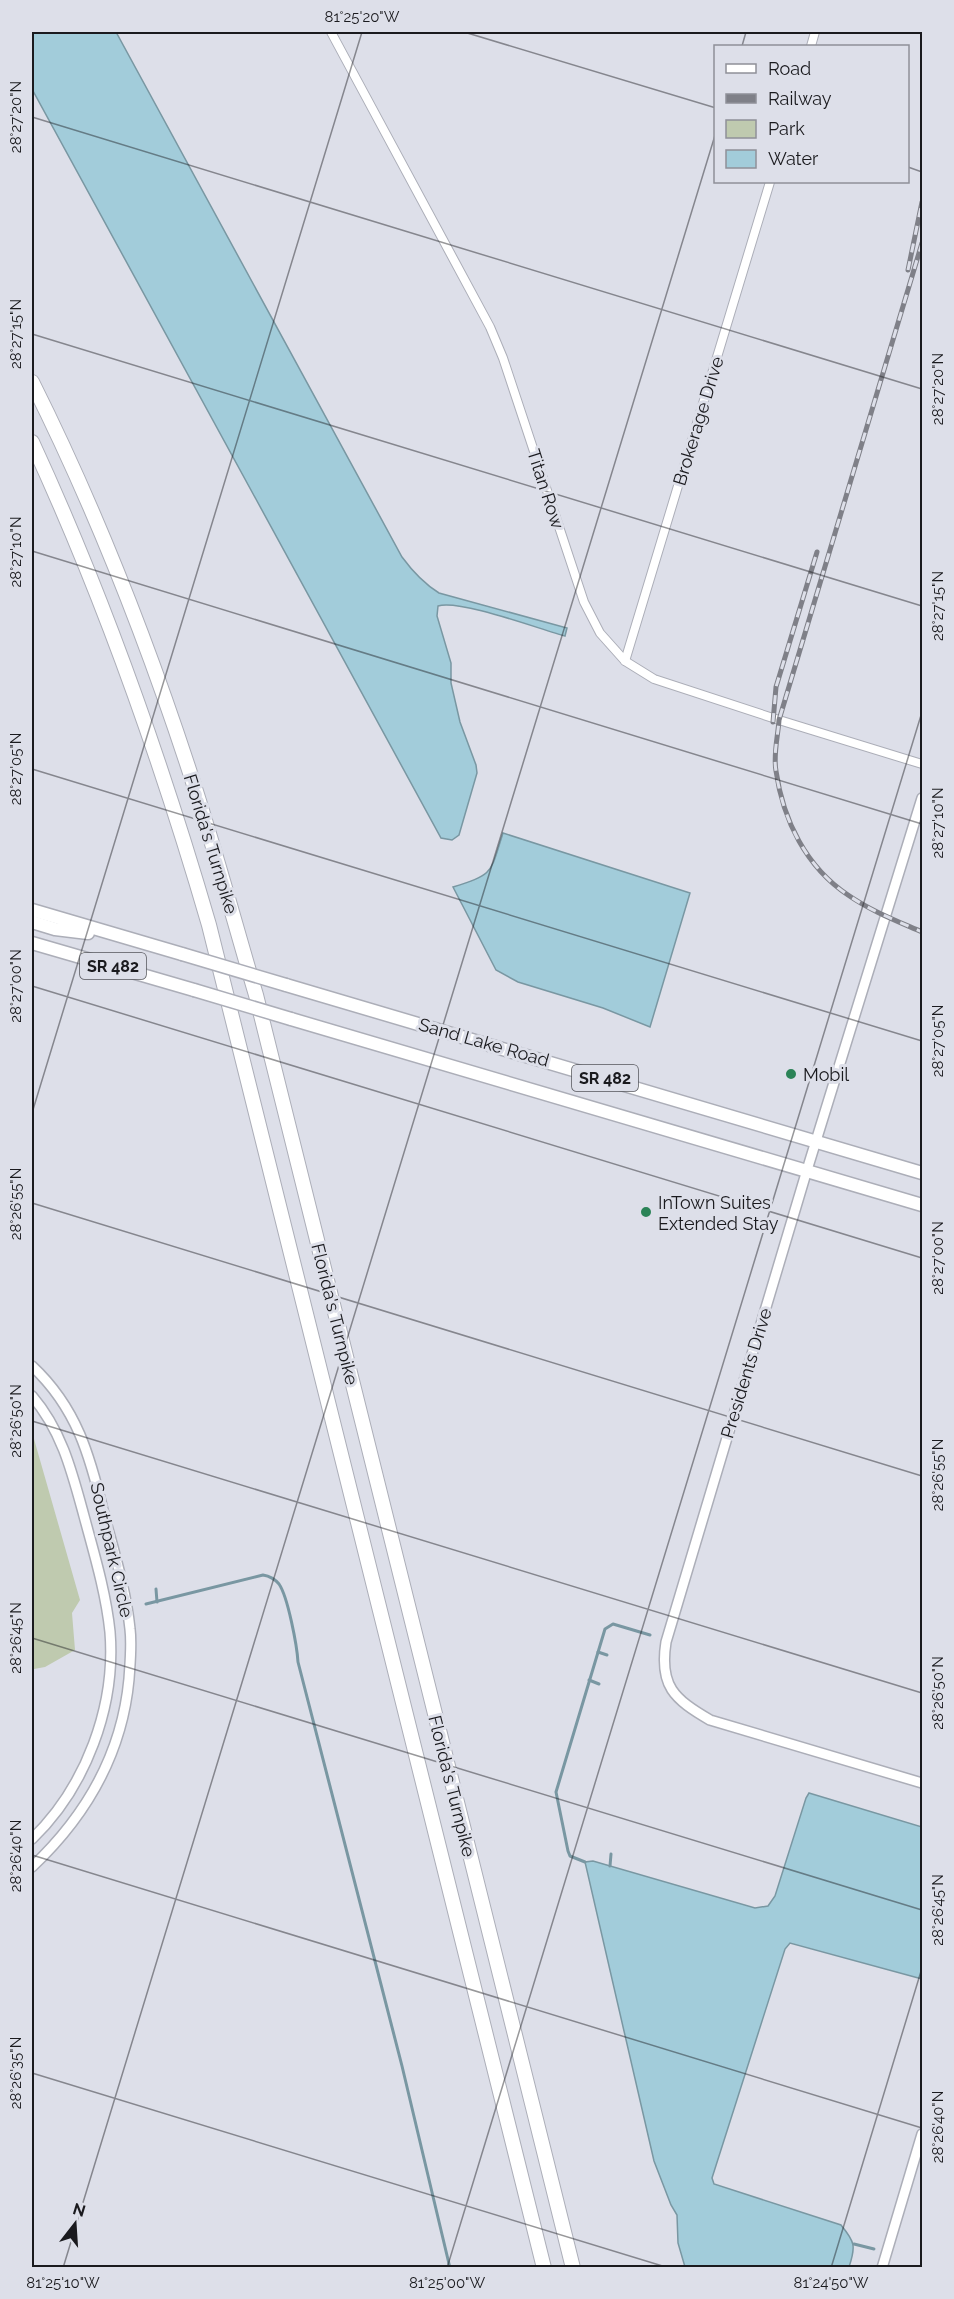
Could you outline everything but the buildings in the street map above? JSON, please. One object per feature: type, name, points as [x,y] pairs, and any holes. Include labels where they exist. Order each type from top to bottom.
[{"type":"highway","name":"Florida's Turnpike","points":[[32,382],[96,522],[171,718],[211,840],[253,984],[573,2268]]},
{"type":"highway","name":"Florida's Turnpike","points":[[32,442],[99,597],[147,726],[169,791],[208,925],[544,2268]]},
{"type":"main road","name":"SR 482","points":[[32,910],[119,936]]},
{"type":"main road","points":[[32,922],[55,929],[119,936]]},
{"type":"main road","name":"Sand Lake Road","points":[[119,936],[922,1173]]},
{"type":"main road","name":"Sand Lake Road","points":[[32,943],[922,1205]]},
{"type":"street","name":"Titan Row","points":[[331,32],[490,327],[503,358],[584,602],[600,633],[625,661],[654,679],[690,693],[922,764]]},
{"type":"street","name":"Brokerage Drive","points":[[625,661],[770,183]]},
{"type":"street","name":"Presidents Drive","points":[[922,798],[807,1170],[666,1642],[662,1664],[670,1688],[686,1706],[710,1720],[922,1783]]},
{"type":"street","name":"Southpark Circle","points":[[32,1366],[60,1397],[78,1428],[94,1472],[124,1595],[130,1630],[127,1701],[121,1729],[110,1759],[96,1789],[78,1816],[52,1848],[32,1867]]},
{"type":"street","name":"Southpark Circle","points":[[32,1396],[59,1437],[71,1467],[98,1567],[110,1632],[106,1698],[91,1751],[78,1778],[61,1804],[32,1839]]},
{"type":"street","points":[[882,2268],[922,2134]]},
{"type":"green space","points":[[32,1432],[80,1600],[72,1613],[75,1650],[45,1667],[34,1669],[32,1673]]},
{"type":"water","points":[[32,32],[116,32],[402,557],[414,572],[439,593],[567,628],[565,636],[481,611],[448,605],[438,606],[437,616],[451,663],[451,683],[460,722],[477,773],[459,835],[452,840],[441,838],[32,89]]},
{"type":"water","points":[[503,833],[690,893],[650,1027],[603,1008],[518,982],[496,970],[453,887],[477,879],[489,870]]},
{"type":"water","points":[[809,1793],[922,1827],[922,1979],[790,1943],[785,1949],[712,2178],[714,2184],[841,2225],[853,2244],[851,2260],[849,2267],[685,2267],[678,2243],[677,2215],[654,2161],[585,1862],[593,1861],[755,1908],[768,1906],[775,1896]]},
{"type":"waterway","points":[[146,1604],[263,1575],[275,1580],[282,1590],[292,1622],[298,1662],[402,2066],[450,2268]]},
{"type":"waterway","points":[[156,1589],[157,1602]]},
{"type":"waterway","points":[[585,1862],[570,1856],[556,1792],[605,1629],[613,1624],[650,1635]]},
{"type":"waterway","points":[[598,1652],[607,1655]]},
{"type":"waterway","points":[[589,1680],[599,1684]]},
{"type":"waterway","points":[[610,1866],[611,1854]]},
{"type":"waterway","points":[[854,2244],[874,2249]]},
{"type":"railway","points":[[908,270],[922,202]]},
{"type":"railway","points":[[922,243],[779,720],[775,759],[784,807],[799,841],[820,871],[833,884],[857,901],[922,932]]},
{"type":"railway","points":[[773,722],[776,687],[817,552]]},
{"type":"place","name":"Mobil","points":[[791,1074]]},
{"type":"place","name":"InTown Suites Extended Stay","points":[[646,1212]]}]
